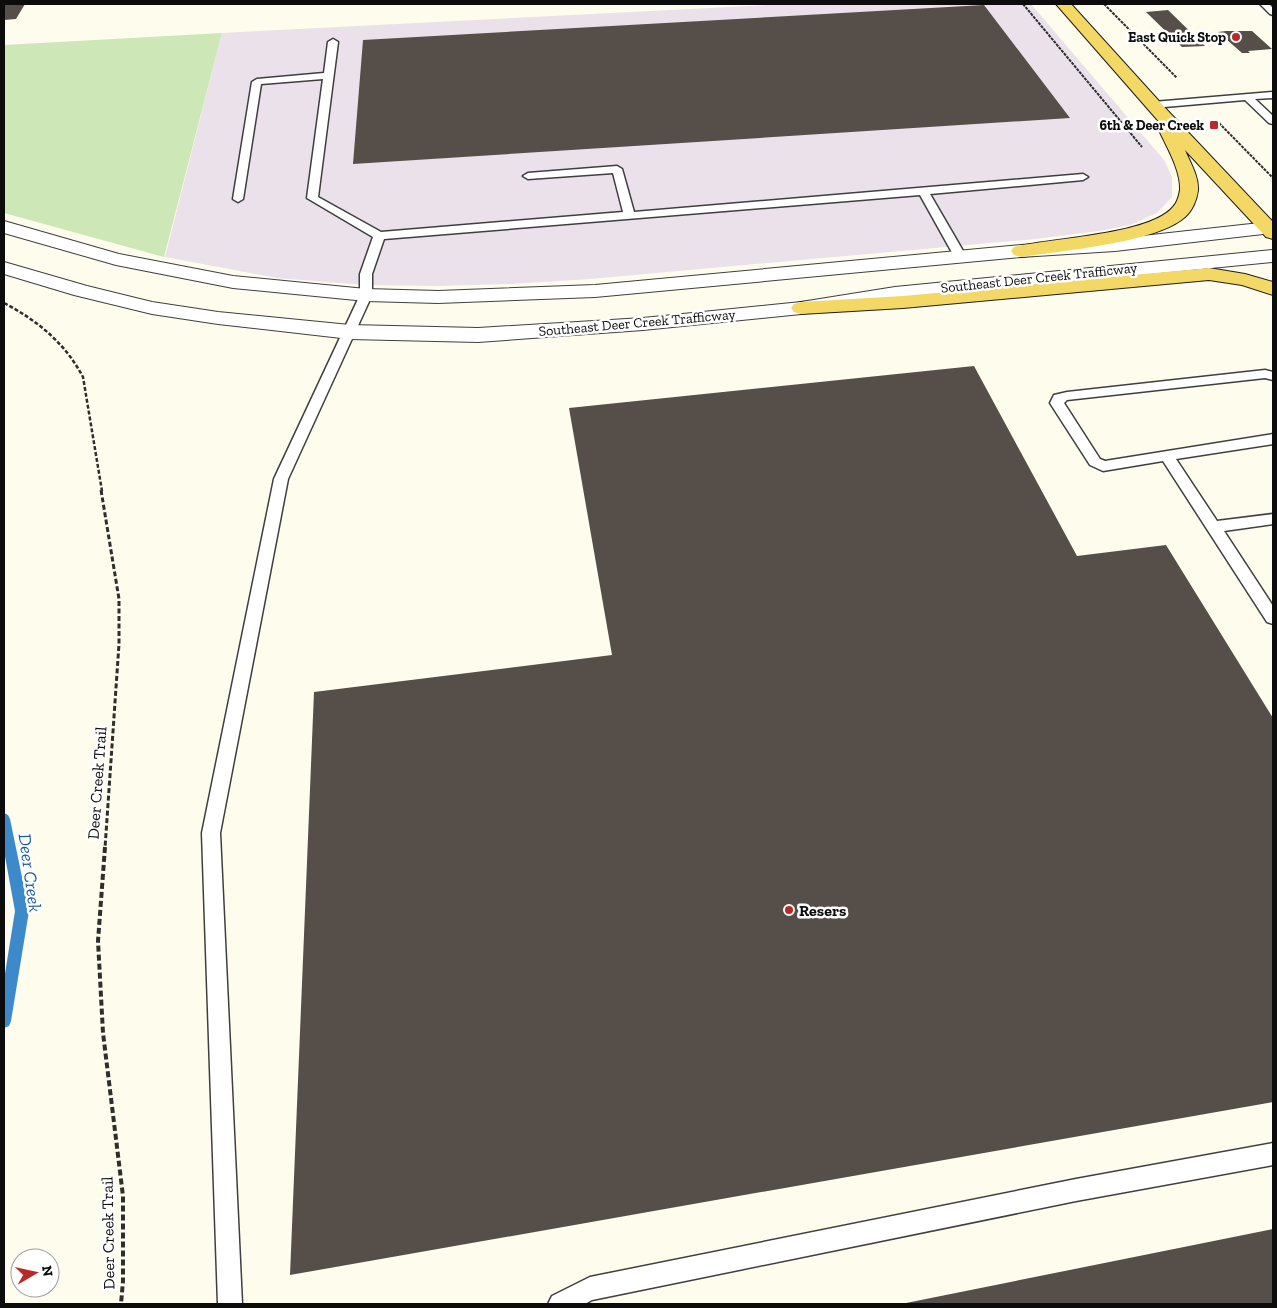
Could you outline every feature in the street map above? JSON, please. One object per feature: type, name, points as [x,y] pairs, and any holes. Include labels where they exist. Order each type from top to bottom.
[{"type":"main road","points":[[1063,4],[1158,110],[1272,230]]},
{"type":"main road","points":[[1021,251],[1109,237],[1149,228],[1175,216],[1180,211],[1187,200],[1190,186],[1158,110]]},
{"type":"main road","points":[[801,308],[903,302],[1209,274],[1231,277],[1273,289]]},
{"type":"street","name":"Southeast Deer Creek Trafficway","points":[[4,227],[116,259],[233,282],[366,295],[494,296],[595,291],[960,256],[1115,246],[1272,230]]},
{"type":"street","name":"Southeast Deer Creek Trafficway","points":[[4,268],[81,291],[152,308],[287,327],[350,332],[468,335],[643,324],[801,308],[895,293],[1273,256]]},
{"type":"lane","points":[[1264,4],[1273,12]]},
{"type":"lane","points":[[333,42],[312,198],[379,236],[1083,177]]},
{"type":"lane","points":[[238,199],[257,82],[328,76]]},
{"type":"lane","points":[[1158,110],[1273,95]]},
{"type":"lane","points":[[1248,98],[1273,121]]},
{"type":"lane","points":[[528,176],[617,169],[629,215]]},
{"type":"lane","points":[[923,191],[960,256]]},
{"type":"lane","points":[[230,1304],[211,833],[281,479],[366,295],[366,274],[379,236]]},
{"type":"lane","points":[[1273,376],[1265,374],[1059,398],[1057,402],[1095,462],[1103,466],[1273,439]]},
{"type":"lane","points":[[1167,457],[1213,527],[1268,602],[1273,618]]},
{"type":"lane","points":[[1213,527],[1273,519]]},
{"type":"lane","points":[[560,1304],[590,1289],[1076,1190],[1273,1154]]},
{"type":"path","name":"Deer Creek Trail","points":[[4,303],[23,312],[48,330],[77,362],[83,378],[119,600],[120,644],[98,941],[103,1033],[123,1196],[123,1281],[121,1304]]},
{"type":"shaded area","points":[[787,4],[1031,4],[1164,160],[1172,177],[1172,197],[1157,213],[1130,225],[1099,231],[1035,239],[590,279],[511,284],[438,286],[364,285],[277,278],[165,257],[222,33]]},
{"type":"green space","points":[[222,33],[164,257],[4,213],[4,45]]},
{"type":"building","points":[[4,4],[25,4],[16,19],[4,20]]},
{"type":"building","points":[[984,5],[1070,118],[353,164],[363,40]]},
{"type":"building","points":[[1168,10],[1205,46],[1182,47],[1146,12]]},
{"type":"building","points":[[1252,31],[1272,49],[1242,53],[1218,32]]},
{"type":"building","name":"Resers","points":[[974,366],[1077,556],[1166,545],[1273,718],[1273,1102],[290,1275],[314,692],[612,655],[569,408]]},
{"type":"building","points":[[1273,1229],[1273,1304],[906,1304],[906,1303]]},
{"type":"waterway","name":"Deer Creek","points":[[4,819],[22,911],[4,1021]]},
{"type":"place","name":"East Quick Stop","points":[[1236,37]]},
{"type":"place","name":"6th & Deer Creek","points":[[1214,125]]},
{"type":"place","name":"Resers","points":[[789,910]]}]
